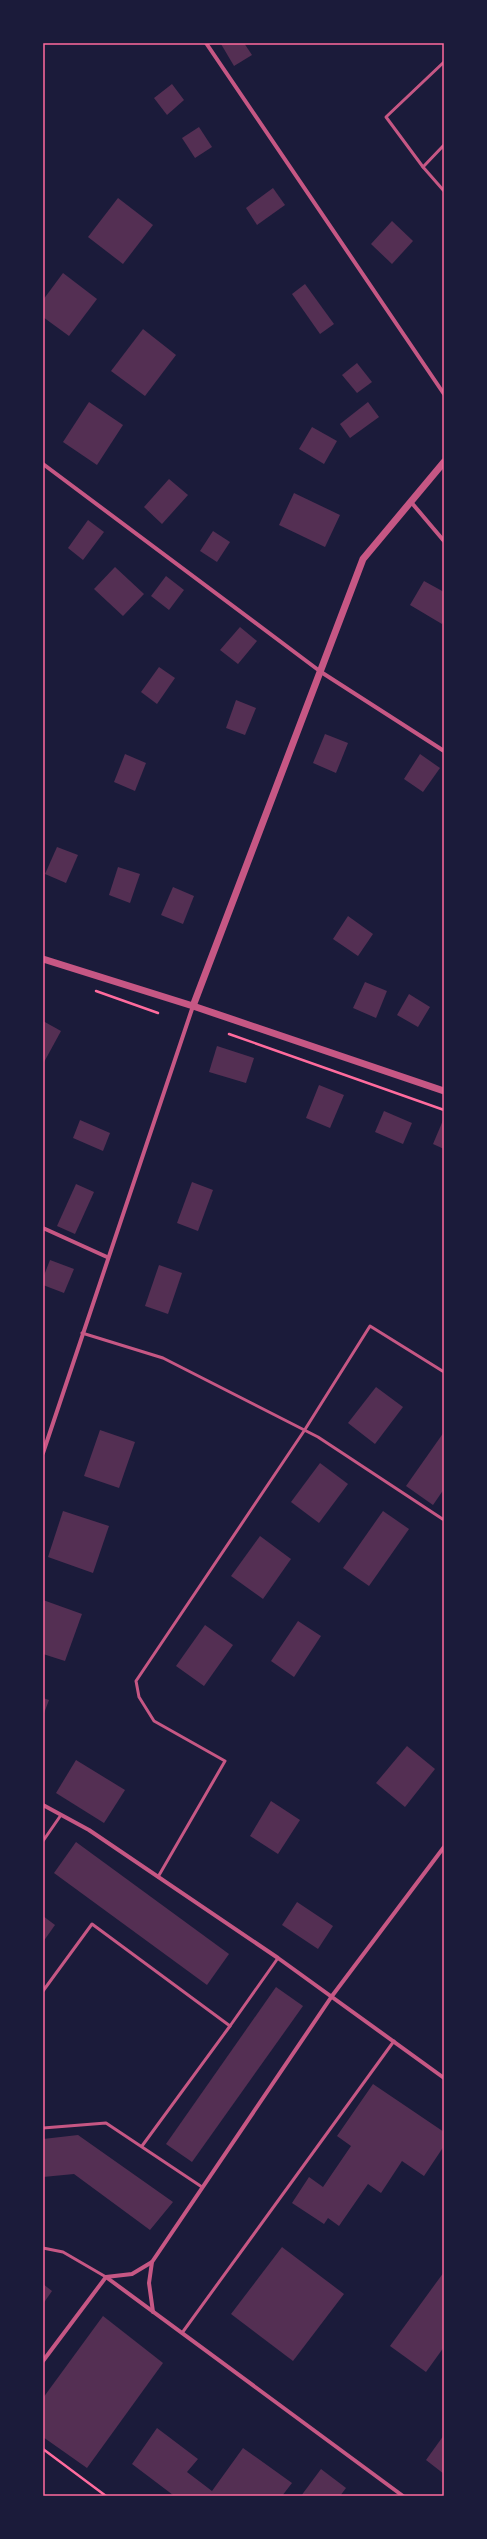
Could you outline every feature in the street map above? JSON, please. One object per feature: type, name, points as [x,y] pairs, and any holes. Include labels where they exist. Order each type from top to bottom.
[{"type":"street","points":[[206,43],[444,394]]},
{"type":"street","points":[[43,1453],[107,1257],[193,1006],[363,559],[444,462]]},
{"type":"street","points":[[43,464],[321,672],[444,751]]},
{"type":"street","points":[[411,502],[444,541]]},
{"type":"street","points":[[43,959],[193,1006],[444,1091]]},
{"type":"street","points":[[43,1228],[107,1257]]},
{"type":"street","points":[[43,1805],[89,1830],[278,1958],[444,2078]]},
{"type":"street","points":[[43,2361],[106,2277],[132,2274],[152,2262],[332,1996],[444,1847]]},
{"type":"street","points":[[152,2262],[149,2283],[154,2312]]},
{"type":"street","points":[[106,2277],[403,2496]]},
{"type":"lane","points":[[444,62],[386,117],[423,167],[444,192]]},
{"type":"lane","points":[[423,167],[444,145]]},
{"type":"lane","points":[[158,1877],[225,1761],[154,1721],[139,1697],[136,1681],[304,1431],[370,1326],[444,1372]]},
{"type":"lane","points":[[82,1333],[163,1358],[318,1437],[444,1520]]},
{"type":"lane","points":[[43,1841],[61,1815]]},
{"type":"lane","points":[[43,1992],[92,1924],[230,2026]]},
{"type":"lane","points":[[142,2146],[278,1958]]},
{"type":"lane","points":[[182,2333],[394,2041]]},
{"type":"lane","points":[[43,2128],[106,2123],[202,2187]]},
{"type":"lane","points":[[43,2248],[63,2252],[106,2277]]},
{"type":"path","points":[[93,991],[158,1013]]},
{"type":"path","points":[[229,1034],[444,1110]]},
{"type":"path","points":[[43,2449],[106,2496]]},
{"type":"building","points":[[244,43],[252,55],[234,66],[221,44]]},
{"type":"building","points":[[172,84],[184,100],[167,115],[154,98]]},
{"type":"building","points":[[199,127],[212,147],[195,158],[182,138]]},
{"type":"building","points":[[273,188],[285,205],[257,225],[246,208]]},
{"type":"building","points":[[118,198],[153,225],[123,264],[88,237]]},
{"type":"building","points":[[392,221],[413,241],[392,264],[371,244]]},
{"type":"building","points":[[63,273],[97,299],[69,336],[43,317],[43,300]]},
{"type":"building","points":[[305,284],[334,324],[320,334],[292,294]]},
{"type":"building","points":[[143,329],[176,355],[145,396],[111,371]]},
{"type":"building","points":[[357,363],[372,382],[357,393],[342,375]]},
{"type":"building","points":[[89,402],[123,425],[97,465],[63,442]]},
{"type":"building","points":[[368,402],[379,417],[350,438],[340,424]]},
{"type":"building","points":[[312,427],[337,441],[324,464],[299,449]]},
{"type":"building","points":[[169,479],[188,495],[162,524],[144,507]]},
{"type":"building","points":[[294,493],[340,515],[325,547],[279,525]]},
{"type":"building","points":[[88,520],[104,532],[83,560],[68,548]]},
{"type":"building","points":[[213,531],[230,542],[217,562],[200,551]]},
{"type":"building","points":[[115,567],[144,594],[123,616],[94,589]]},
{"type":"building","points":[[166,576],[184,590],[169,610],[151,596]]},
{"type":"building","points":[[424,581],[444,592],[444,620],[442,624],[410,605]]},
{"type":"building","points":[[240,627],[257,641],[238,664],[220,650]]},
{"type":"building","points":[[159,667],[175,678],[157,704],[141,692]]},
{"type":"building","points":[[236,700],[256,708],[245,735],[226,728]]},
{"type":"building","points":[[325,734],[348,743],[336,773],[313,763]]},
{"type":"building","points":[[125,754],[146,763],[135,791],[114,782]]},
{"type":"building","points":[[420,754],[440,768],[423,792],[404,779]]},
{"type":"building","points":[[57,847],[78,855],[66,883],[45,874]]},
{"type":"building","points":[[118,867],[140,874],[130,903],[109,895]]},
{"type":"building","points":[[173,887],[194,896],[183,924],[161,915]]},
{"type":"building","points":[[348,916],[373,934],[358,956],[333,939]]},
{"type":"building","points":[[365,982],[387,991],[376,1018],[353,1008]]},
{"type":"building","points":[[409,994],[430,1007],[418,1027],[397,1015]]},
{"type":"building","points":[[43,1021],[61,1031],[43,1064]]},
{"type":"building","points":[[217,1046],[254,1058],[246,1083],[209,1072]]},
{"type":"building","points":[[319,1085],[344,1095],[330,1128],[306,1118]]},
{"type":"building","points":[[384,1111],[412,1123],[403,1144],[375,1132]]},
{"type":"building","points":[[444,1118],[444,1149],[433,1144]]},
{"type":"building","points":[[80,1120],[110,1133],[103,1151],[73,1138]]},
{"type":"building","points":[[192,1182],[213,1190],[198,1231],[177,1223]]},
{"type":"building","points":[[76,1184],[94,1192],[75,1234],[57,1226]]},
{"type":"building","points":[[50,1260],[74,1269],[64,1293],[43,1285],[43,1278]]},
{"type":"building","points":[[159,1265],[182,1273],[168,1314],[145,1306]]},
{"type":"building","points":[[376,1387],[403,1407],[375,1444],[348,1423]]},
{"type":"building","points":[[100,1430],[135,1442],[119,1488],[84,1476]]},
{"type":"building","points":[[444,1432],[444,1489],[433,1505],[406,1486]]},
{"type":"building","points":[[320,1463],[348,1484],[319,1523],[291,1502]]},
{"type":"building","points":[[63,1511],[109,1526],[93,1573],[48,1557]]},
{"type":"building","points":[[383,1511],[409,1529],[369,1586],[343,1568]]},
{"type":"building","points":[[260,1536],[291,1559],[263,1599],[231,1576]]},
{"type":"building","points":[[43,1600],[82,1614],[65,1661],[43,1654]]},
{"type":"building","points":[[298,1621],[321,1636],[294,1677],[271,1661]]},
{"type":"building","points":[[205,1625],[233,1645],[204,1686],[176,1666]]},
{"type":"building","points":[[43,1698],[49,1700],[43,1716]]},
{"type":"building","points":[[407,1746],[435,1769],[405,1807],[376,1783]]},
{"type":"building","points":[[76,1760],[125,1790],[104,1823],[56,1793]]},
{"type":"building","points":[[271,1801],[300,1820],[278,1854],[250,1836]]},
{"type":"building","points":[[76,1842],[229,1954],[207,1985],[54,1873]]},
{"type":"building","points":[[297,1902],[333,1926],[318,1949],[282,1925]]},
{"type":"building","points":[[43,1916],[55,1925],[43,1942]]},
{"type":"building","points":[[276,1987],[303,2006],[192,2162],[166,2144]]},
{"type":"building","points":[[373,2084],[444,2132],[444,2146],[424,2176],[402,2161],[381,2193],[368,2184],[339,2226],[328,2218],[324,2224],[292,2203],[309,2177],[323,2187],[351,2146],[337,2136]]},
{"type":"building","points":[[78,2135],[173,2202],[150,2230],[74,2174],[43,2177],[43,2139]]},
{"type":"building","points":[[282,2247],[344,2294],[293,2361],[231,2314]]},
{"type":"building","points":[[444,2272],[444,2347],[426,2372],[390,2346]]},
{"type":"building","points":[[43,2284],[52,2291],[43,2304]]},
{"type":"building","points":[[103,2316],[163,2363],[87,2468],[43,2437],[43,2398]]},
{"type":"building","points":[[157,2428],[198,2459],[187,2472],[212,2491],[243,2448],[292,2483],[282,2496],[172,2496],[173,2495],[132,2464]]},
{"type":"building","points":[[444,2435],[444,2474],[426,2460]]},
{"type":"building","points":[[321,2469],[346,2488],[340,2496],[301,2496]]}]
